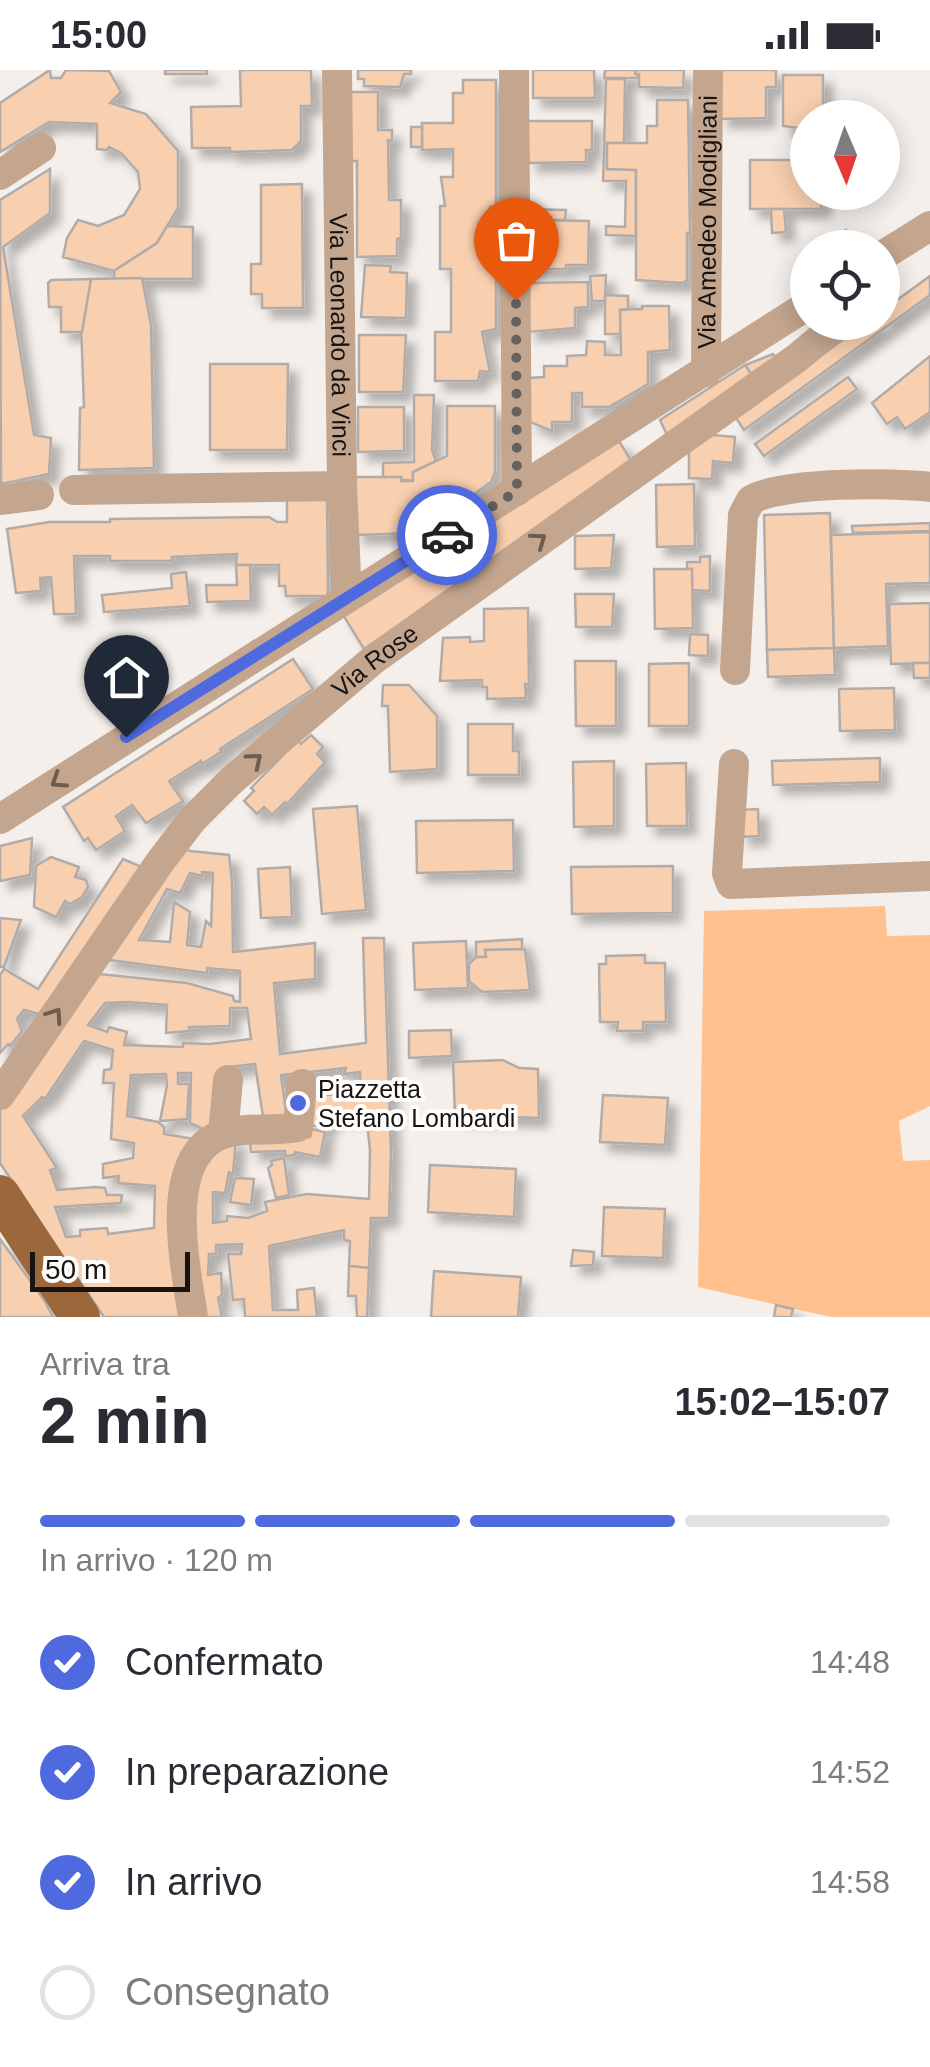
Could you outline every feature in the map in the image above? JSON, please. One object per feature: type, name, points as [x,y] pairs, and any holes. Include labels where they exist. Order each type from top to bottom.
[{"type":"main road","points":[[0,1195],[78,1316]]},
{"type":"street","name":"Via Leonardo da Vinci","points":[[336,70],[347,598]]},
{"type":"street","points":[[514,70],[517,491]]},
{"type":"street","name":"Via Amedeo Modigliani","points":[[706,372],[708,70]]},
{"type":"street","points":[[0,175],[41,148]]},
{"type":"street","points":[[900,245],[930,226]]},
{"type":"street","points":[[0,819],[790,317]]},
{"type":"street","name":"Via Rose","points":[[0,1095],[160,862],[192,820],[232,780],[373,660],[818,340]]},
{"type":"street","points":[[735,670],[744,515],[751,500],[776,490],[899,484],[930,487]]},
{"type":"street","points":[[74,490],[342,486]]},
{"type":"street","points":[[0,500],[39,495]]},
{"type":"street","points":[[734,764],[727,878],[730,884],[930,876]]},
{"type":"street","points":[[223,1134],[228,1080]]},
{"type":"street","points":[[193,1317],[183,1230],[184,1183],[192,1160],[205,1144],[223,1134],[299,1127],[302,1084]]},
{"type":"shaded area","points":[[885,906],[887,936],[930,935],[930,1106],[899,1121],[903,1161],[930,1160],[930,1317],[831,1317],[698,1287],[704,911]]},
{"type":"building","points":[[50,70],[51,78],[61,78],[66,70],[109,71],[121,92],[110,103],[146,114],[178,151],[178,208],[157,243],[114,271],[63,257],[67,238],[78,220],[98,226],[124,215],[140,189],[138,172],[121,153],[109,147],[97,149],[97,124],[49,122],[0,152],[0,103]]},
{"type":"building","points":[[165,70],[207,70],[207,74],[165,74]]},
{"type":"building","points":[[240,70],[311,70],[312,106],[301,106],[301,141],[292,150],[230,152],[230,148],[192,148],[191,107],[241,106]]},
{"type":"building","points":[[358,70],[411,70],[411,74],[404,74],[400,87],[364,86],[364,79],[358,79]]},
{"type":"building","points":[[533,70],[594,70],[595,98],[533,98]]},
{"type":"building","points":[[605,70],[635,70],[639,78],[604,78]]},
{"type":"building","points":[[635,70],[684,70],[683,88],[639,87]]},
{"type":"building","points":[[720,70],[776,70],[776,87],[766,87],[766,118],[720,119]]},
{"type":"building","points":[[783,75],[823,75],[823,100],[790,100],[790,127],[783,126]]},
{"type":"building","points":[[606,79],[625,79],[624,143],[607,143],[607,169],[636,170],[636,236],[606,235],[606,226],[625,227],[626,181],[603,181]]},
{"type":"building","points":[[463,80],[496,80],[496,207],[490,207],[496,329],[482,332],[490,372],[480,371],[478,381],[435,381],[435,332],[451,332],[451,269],[440,269],[440,206],[445,206],[441,177],[453,177],[453,149],[422,150],[422,123],[453,123],[453,93],[463,93]]},
{"type":"building","points":[[350,92],[378,92],[378,130],[392,130],[392,141],[388,140],[389,200],[401,200],[397,256],[357,257],[357,161],[350,161]]},
{"type":"building","points":[[657,100],[688,100],[690,234],[687,233],[687,280],[683,283],[636,280],[636,170],[607,169],[607,143],[647,143],[647,126],[657,126]]},
{"type":"building","points":[[526,121],[592,121],[592,150],[586,150],[586,162],[529,163]]},
{"type":"building","points":[[411,127],[422,127],[422,147],[411,147]]},
{"type":"building","points":[[750,160],[790,160],[790,209],[750,209]]},
{"type":"building","points":[[50,169],[50,213],[3,247],[34,435],[51,438],[49,474],[1,484],[0,200]]},
{"type":"building","points":[[302,184],[303,308],[262,308],[262,294],[251,294],[251,264],[261,264],[261,185]]},
{"type":"building","points":[[524,209],[566,210],[565,220],[525,220]]},
{"type":"building","points":[[771,209],[784,209],[786,232],[772,233]]},
{"type":"building","points":[[522,220],[589,221],[588,265],[522,269]]},
{"type":"building","points":[[167,226],[193,227],[193,279],[114,279],[114,271],[157,243]]},
{"type":"building","points":[[365,265],[391,266],[390,272],[407,273],[406,318],[361,317]]},
{"type":"building","points":[[606,275],[605,301],[592,301],[590,276]]},
{"type":"building","points":[[930,276],[930,295],[900,317],[900,298]]},
{"type":"building","points":[[142,278],[151,325],[154,468],[79,470],[80,408],[84,407],[81,324],[91,279]]},
{"type":"building","points":[[91,279],[82,332],[61,332],[61,307],[49,307],[48,283]]},
{"type":"building","points":[[588,282],[588,307],[575,308],[575,328],[528,332],[528,283]]},
{"type":"building","points":[[605,295],[628,296],[628,309],[620,310],[621,334],[605,334]]},
{"type":"building","points":[[669,306],[670,350],[648,352],[648,384],[609,407],[582,407],[582,393],[572,393],[572,422],[552,422],[552,431],[530,422],[529,378],[544,377],[544,366],[567,366],[567,356],[586,355],[587,341],[605,342],[605,355],[621,355],[620,310]]},
{"type":"building","points":[[359,335],[406,335],[403,392],[359,392]]},
{"type":"building","points":[[842,340],[868,340],[744,430],[736,418]]},
{"type":"building","points":[[773,354],[780,362],[755,380],[745,365]]},
{"type":"building","points":[[930,356],[930,412],[905,429],[897,417],[887,424],[872,403]]},
{"type":"building","points":[[210,364],[288,364],[287,450],[210,450]]},
{"type":"building","points":[[745,365],[755,380],[670,441],[660,420]]},
{"type":"building","points":[[848,377],[857,389],[764,456],[755,444]]},
{"type":"building","points":[[414,395],[434,395],[432,450],[436,461],[413,472],[413,481],[383,477],[383,463],[414,462]]},
{"type":"building","points":[[447,406],[495,406],[495,472],[491,482],[418,534],[413,529],[412,533],[355,535],[355,477],[401,477],[401,481],[413,481],[413,472],[447,456]]},
{"type":"building","points":[[358,407],[404,407],[404,451],[358,452]]},
{"type":"building","points":[[713,435],[735,437],[733,463],[713,461],[712,479],[689,478],[689,445]]},
{"type":"building","points":[[619,441],[633,464],[364,649],[343,615]]},
{"type":"building","points":[[694,484],[695,546],[657,547],[656,485]]},
{"type":"building","points":[[287,497],[327,497],[328,596],[286,596],[285,586],[279,586],[279,565],[236,565],[237,554],[172,557],[171,561],[110,561],[110,556],[74,556],[76,614],[54,614],[51,577],[40,578],[41,591],[16,593],[7,529],[110,519],[269,517],[287,522]]},
{"type":"building","points":[[830,513],[834,648],[767,650],[764,515]]},
{"type":"building","points":[[930,523],[930,531],[853,533],[852,526]]},
{"type":"building","points":[[930,532],[930,583],[886,584],[888,646],[834,648],[831,535]]},
{"type":"building","points":[[614,535],[611,568],[575,569],[575,536]]},
{"type":"building","points":[[710,556],[710,591],[691,590],[692,569],[687,569],[687,562],[700,562],[700,557]]},
{"type":"building","points":[[236,565],[250,565],[251,601],[207,602],[206,585],[237,585]]},
{"type":"building","points":[[654,569],[692,569],[693,628],[655,629]]},
{"type":"building","points":[[186,572],[190,606],[104,612],[102,595],[172,588],[171,574]]},
{"type":"building","points":[[575,594],[614,594],[612,627],[576,627]]},
{"type":"building","points":[[930,603],[930,663],[891,664],[889,604]]},
{"type":"building","points":[[528,608],[526,698],[487,699],[487,687],[482,687],[482,680],[440,681],[443,638],[484,641],[484,609]]},
{"type":"building","points":[[690,634],[708,635],[708,656],[689,655]]},
{"type":"building","points":[[834,648],[835,675],[768,677],[767,650]]},
{"type":"building","points":[[293,659],[313,689],[202,764],[201,761],[169,781],[183,801],[146,823],[132,805],[116,816],[125,831],[96,850],[88,838],[84,841],[63,807]]},
{"type":"building","points":[[575,661],[616,661],[616,726],[576,726]]},
{"type":"building","points":[[689,663],[689,726],[649,726],[649,664]]},
{"type":"building","points":[[913,663],[930,663],[930,678],[914,678]]},
{"type":"building","points":[[383,685],[409,685],[437,716],[437,769],[390,772],[388,706],[382,706]]},
{"type":"building","points":[[894,688],[895,730],[840,731],[839,689]]},
{"type":"building","points":[[468,724],[513,724],[513,751],[519,751],[519,775],[468,775]]},
{"type":"building","points":[[311,735],[323,747],[317,754],[325,762],[287,804],[272,815],[264,807],[257,814],[244,801],[254,791],[251,788],[298,740],[301,744]]},
{"type":"building","points":[[880,758],[880,782],[773,785],[772,761]]},
{"type":"building","points":[[614,761],[614,826],[574,827],[573,762]]},
{"type":"building","points":[[686,763],[687,826],[647,826],[646,764]]},
{"type":"building","points":[[357,806],[366,910],[322,914],[313,809]]},
{"type":"building","points":[[758,809],[759,836],[741,837],[740,810]]},
{"type":"building","points":[[513,820],[514,871],[417,873],[416,821]]},
{"type":"building","points":[[32,838],[30,875],[0,881],[0,846]]},
{"type":"building","points":[[182,847],[229,855],[233,952],[315,943],[315,979],[274,983],[280,1054],[366,1043],[363,938],[384,938],[391,1153],[389,1218],[371,1218],[369,1268],[349,1266],[350,1241],[344,1240],[344,1230],[269,1246],[273,1310],[298,1310],[297,1290],[314,1288],[317,1317],[245,1317],[244,1299],[233,1300],[228,1254],[241,1254],[242,1244],[216,1245],[216,1254],[209,1254],[208,1275],[221,1273],[222,1295],[218,1298],[222,1317],[199,1317],[186,1201],[197,1159],[209,1162],[214,1145],[236,1137],[233,1174],[229,1172],[225,1193],[213,1192],[213,1223],[227,1221],[227,1216],[248,1218],[267,1211],[265,1202],[307,1194],[369,1199],[366,1113],[327,1117],[328,1126],[310,1126],[311,1097],[361,1091],[360,1072],[344,1074],[346,1068],[281,1075],[287,1120],[264,1123],[255,1064],[231,1067],[230,1072],[221,1072],[219,1116],[207,1131],[190,1123],[191,1073],[178,1073],[178,1084],[189,1084],[187,1119],[160,1121],[166,1074],[131,1075],[127,1116],[158,1122],[164,1127],[164,1134],[200,1140],[184,1168],[178,1202],[176,1276],[184,1295],[186,1317],[104,1317],[0,1163],[0,1099],[4,1094],[11,1099],[19,1092],[13,1083],[90,973],[187,983],[233,996],[234,1001],[240,1002],[240,971],[207,968],[207,973],[102,959]],"holes":[[[202,872],[213,873],[211,926],[206,921],[201,947],[187,945],[190,912],[174,902],[170,942],[139,940],[167,889],[180,893],[190,873],[202,876]],[[105,1003],[167,1005],[166,1033],[189,1031],[189,1027],[230,1026],[230,1008],[247,1008],[251,1039],[183,1043],[183,1047],[124,1045],[127,1032],[109,1027],[107,1032],[88,1025]],[[84,1041],[113,1050],[111,1069],[104,1070],[103,1083],[114,1083],[111,1139],[134,1143],[133,1158],[103,1164],[103,1178],[119,1176],[118,1183],[155,1186],[154,1228],[108,1234],[107,1228],[80,1230],[80,1236],[66,1237],[55,1207],[121,1203],[122,1195],[107,1195],[105,1188],[95,1187],[57,1190],[50,1170],[57,1168],[23,1116],[42,1097],[45,1099]]]},
{"type":"building","points":[[51,857],[79,867],[75,877],[86,880],[88,887],[82,897],[70,904],[65,901],[56,917],[34,907],[36,866]]},
{"type":"building","points":[[123,859],[144,868],[47,1016],[24,1010],[17,1019],[22,1031],[0,1053],[0,975],[4,969],[38,989]]},
{"type":"building","points":[[673,866],[673,913],[572,914],[571,867]]},
{"type":"building","points":[[290,867],[292,917],[261,918],[258,869]]},
{"type":"building","points":[[0,918],[21,920],[4,967],[0,967]]},
{"type":"building","points":[[522,939],[522,949],[485,950],[486,957],[476,957],[476,942]]},
{"type":"building","points":[[466,941],[468,988],[415,990],[413,943]]},
{"type":"building","points":[[525,949],[530,990],[482,992],[469,981],[469,964],[476,957],[486,957],[485,950]]},
{"type":"building","points":[[645,955],[645,963],[665,963],[666,1022],[643,1022],[643,1031],[617,1031],[618,1022],[600,1022],[599,964],[606,964],[606,956]]},
{"type":"building","points":[[451,1030],[452,1056],[409,1058],[409,1031]]},
{"type":"building","points":[[503,1060],[519,1068],[538,1069],[539,1118],[455,1115],[453,1062]]},
{"type":"building","points":[[603,1095],[668,1098],[665,1145],[600,1142]]},
{"type":"building","points":[[312,1129],[325,1132],[320,1157],[295,1152],[286,1156],[285,1151],[251,1152],[249,1136],[310,1137]]},
{"type":"building","points":[[284,1158],[289,1195],[276,1198],[268,1168],[271,1161]]},
{"type":"building","points":[[430,1165],[516,1169],[514,1217],[428,1212]]},
{"type":"building","points":[[235,1178],[254,1179],[251,1205],[230,1202]]},
{"type":"building","points":[[604,1207],[665,1209],[663,1258],[602,1256]]},
{"type":"building","points":[[0,1239],[44,1300],[53,1317],[0,1317]]},
{"type":"building","points":[[573,1250],[594,1252],[593,1265],[571,1266]]},
{"type":"building","points":[[349,1266],[369,1268],[367,1317],[357,1317],[356,1296],[348,1296]]},
{"type":"building","points":[[434,1271],[521,1277],[518,1317],[431,1317]]},
{"type":"building","points":[[776,1305],[793,1309],[791,1317],[774,1317]]},
{"type":"way so far","points":[[447,535],[517,491],[516,300]]},
{"type":"place","name":"Piazzetta Stefano Lombardi","points":[[298,1103]]},
{"type":"route","points":[[126,737],[447,535]]}]
